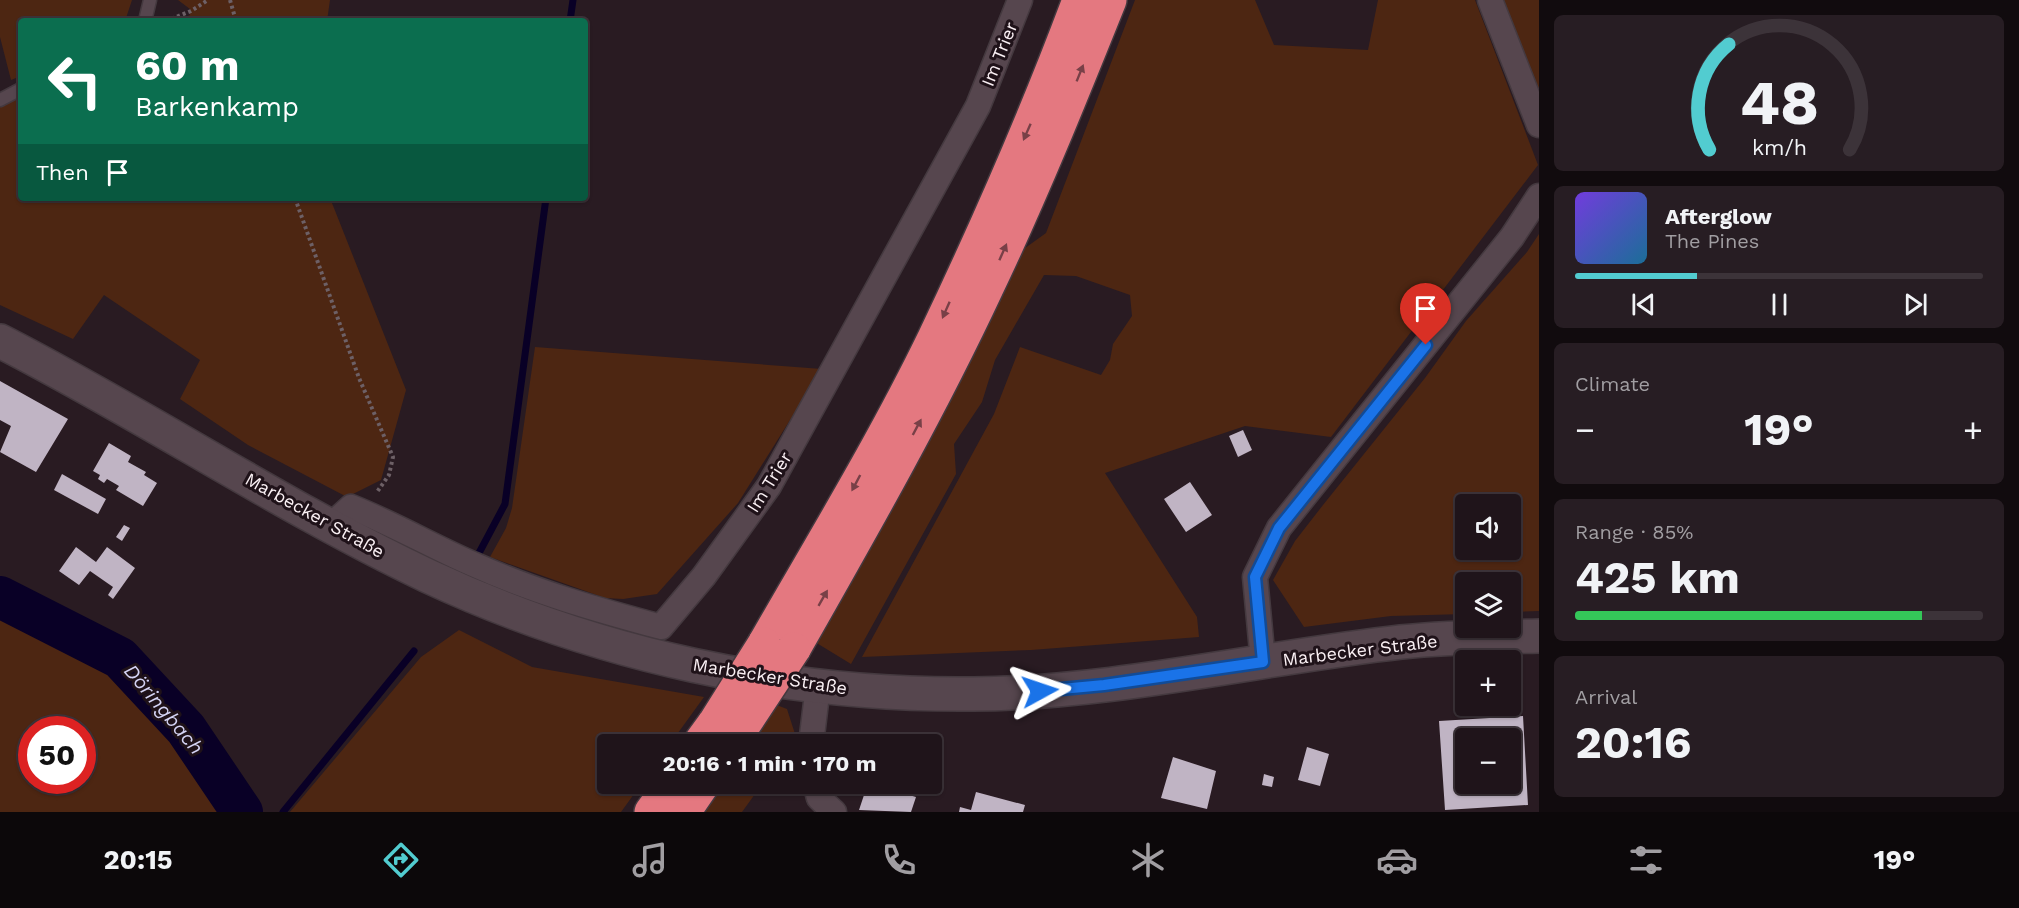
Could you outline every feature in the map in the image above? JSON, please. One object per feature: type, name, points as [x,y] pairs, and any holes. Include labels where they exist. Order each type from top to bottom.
[{"type":"highway","points":[[779,646],[836,520],[933,339],[1039,106],[1079,0]]},
{"type":"highway","points":[[722,734],[918,426],[987,289],[1070,99],[1110,0]]},
{"type":"highway","points":[[651,812],[664,794]]},
{"type":"highway","points":[[684,812],[696,794]]},
{"type":"main road","name":"Marbecker Straße","points":[[0,341],[340,516],[450,585],[551,626],[723,673],[818,686],[940,693],[1040,691],[1104,685],[1401,642],[1539,636]]},
{"type":"street","name":"Im Trier","points":[[340,516],[400,527],[492,572],[596,610],[661,627],[704,576],[770,486],[978,106],[1020,0]]},
{"type":"street","points":[[1490,0],[1539,125]]},
{"type":"street","points":[[1263,662],[1255,577],[1279,528],[1512,237],[1539,196]]},
{"type":"street","points":[[812,734],[818,686]]},
{"type":"street","points":[[818,794],[819,798],[834,812]]},
{"type":"lane","points":[[146,18],[150,0]]},
{"type":"lane","points":[[0,100],[18,91]]},
{"type":"path","points":[[174,18],[191,11],[208,0]]},
{"type":"path","points":[[230,0],[235,18]]},
{"type":"path","points":[[296,201],[358,378],[393,458],[389,475],[381,490],[340,516]]},
{"type":"shaded area","points":[[0,0],[132,0],[126,18],[18,18],[18,77],[11,80],[0,37]]},
{"type":"shaded area","points":[[178,0],[330,0],[327,18],[184,18],[190,15],[190,9]]},
{"type":"shaded area","points":[[1135,0],[1255,0],[1274,45],[1368,50],[1378,0],[1475,0],[1538,165],[1331,437],[1245,426],[1105,473],[1197,617],[1199,637],[1031,650],[862,657],[994,414],[1020,347],[1101,375],[1110,360],[1113,344],[1132,316],[1130,295],[1076,276],[1044,275],[995,360],[982,402],[954,444],[956,474],[851,664],[815,642],[922,453],[1021,251],[1046,233]]},
{"type":"shaded area","points":[[1502,0],[1539,0],[1539,97]]},
{"type":"shaded area","points":[[18,96],[18,201],[331,201],[406,390],[381,480],[347,497],[248,445],[180,399],[200,360],[104,295],[73,339],[0,305],[0,106]]},
{"type":"shaded area","points":[[1539,234],[1539,611],[1521,612],[1521,572],[1455,572],[1455,614],[1391,616],[1304,627],[1273,580],[1295,541],[1425,378],[1466,321],[1527,252]]},
{"type":"shaded area","points":[[535,347],[822,369],[738,503],[657,594],[623,599],[605,598],[490,557],[506,528],[512,508]]},
{"type":"shaded area","points":[[0,611],[73,641],[122,674],[169,731],[223,812],[0,812]]},
{"type":"shaded area","points":[[459,630],[532,667],[704,697],[677,734],[597,734],[597,794],[634,794],[621,812],[290,812],[421,657]]},
{"type":"shaded area","points":[[774,704],[787,709],[795,734],[755,734]]},
{"type":"shaded area","points":[[716,794],[755,794],[742,812],[704,812]]},
{"type":"building","points":[[0,381],[68,419],[36,472],[0,452],[11,426],[0,420]]},
{"type":"building","points":[[1243,430],[1252,450],[1238,457],[1229,436]]},
{"type":"building","points":[[109,443],[131,456],[128,462],[146,472],[144,475],[157,483],[143,506],[116,490],[119,486],[107,479],[104,483],[98,479],[100,475],[93,471]]},
{"type":"building","points":[[62,474],[106,499],[98,514],[54,490]]},
{"type":"building","points":[[1190,482],[1212,515],[1186,532],[1164,499]]},
{"type":"building","points":[[124,525],[130,528],[122,541],[116,537]]},
{"type":"building","points":[[76,547],[96,562],[107,547],[135,568],[113,599],[108,595],[113,587],[90,571],[79,585],[59,571]]},
{"type":"building","points":[[1523,716],[1528,805],[1445,810],[1439,721]]},
{"type":"building","points":[[1307,747],[1329,754],[1320,786],[1298,780]]},
{"type":"building","points":[[1173,757],[1216,771],[1207,809],[1161,798]]},
{"type":"building","points":[[1264,774],[1274,777],[1272,787],[1262,785]]},
{"type":"building","points":[[976,792],[1025,805],[1023,812],[959,812],[960,807],[971,810]]},
{"type":"building","points":[[864,794],[906,794],[916,797],[911,812],[859,810]]},
{"type":"waterway","points":[[570,18],[573,0]]},
{"type":"waterway","points":[[479,553],[505,504],[546,201]]},
{"type":"waterway","name":"Döringbach","points":[[0,597],[120,658],[186,729],[242,812]]},
{"type":"waterway","points":[[283,812],[414,651]]},
{"type":"route","points":[[1040,691],[1104,685],[1263,662],[1255,577],[1279,528],[1426,345]]}]
